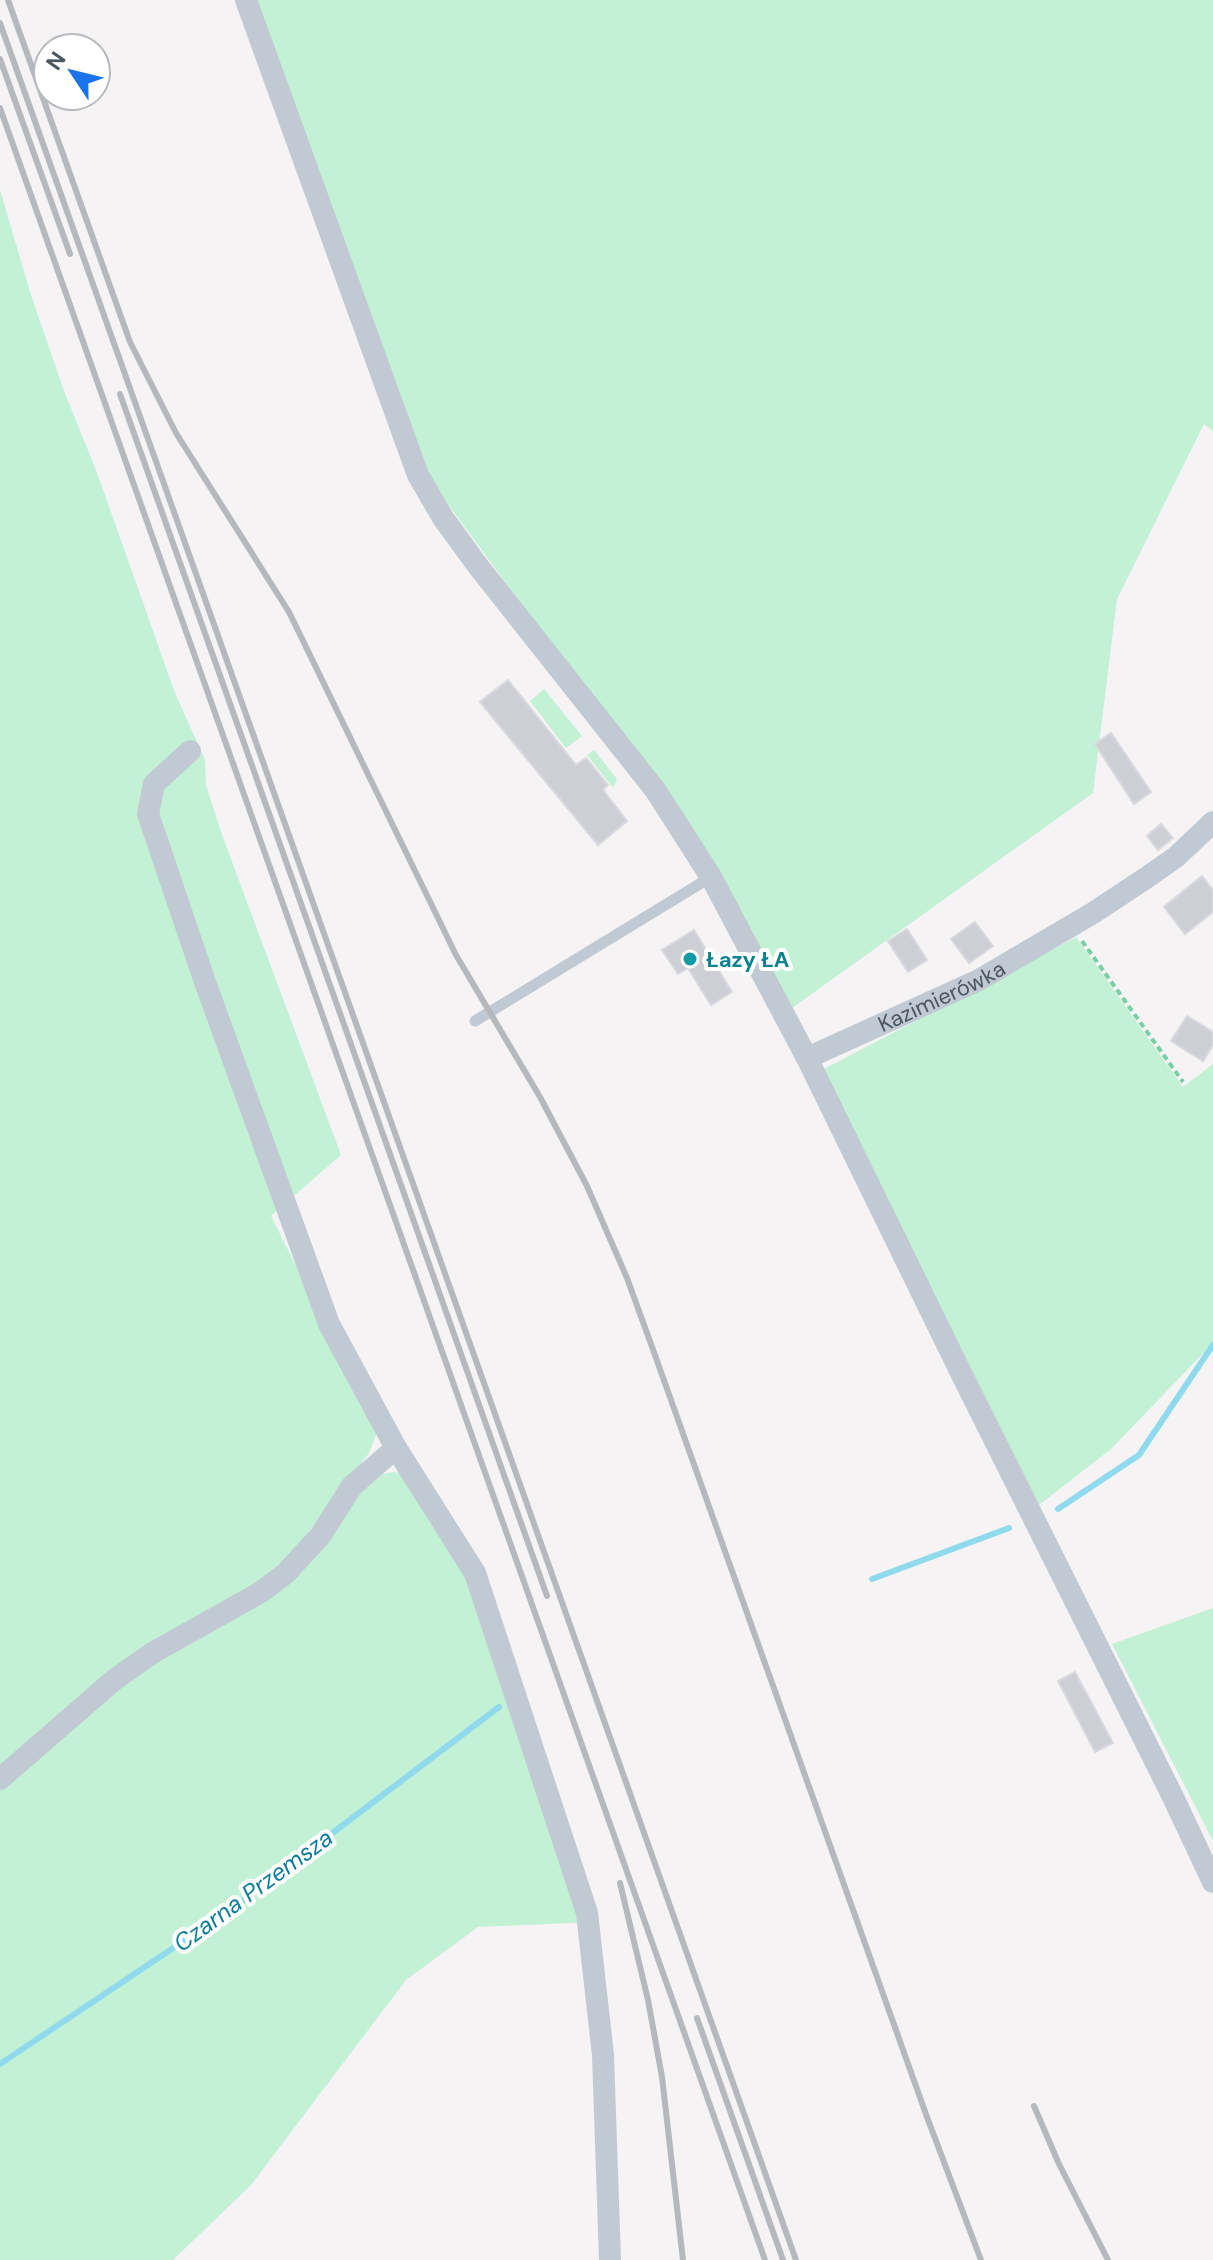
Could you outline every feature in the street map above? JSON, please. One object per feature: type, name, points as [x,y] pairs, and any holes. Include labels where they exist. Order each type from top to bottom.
[{"type":"street","points":[[246,0],[418,475],[443,518],[478,566],[656,791],[711,877],[807,1058],[1213,1882]]},
{"type":"street","points":[[190,751],[154,784],[148,814],[205,982],[329,1324],[396,1448],[475,1573],[587,1913],[603,2055],[610,2260]]},
{"type":"street","name":"Kazimierówka","points":[[807,1058],[979,980],[1071,926],[1210,833]]},
{"type":"street","points":[[0,1779],[114,1680],[154,1652],[261,1592],[286,1573],[320,1536],[352,1486],[396,1448]]},
{"type":"lane","points":[[475,1021],[711,877]]},
{"type":"path","points":[[1071,926],[1183,1082]]},
{"type":"green space","points":[[257,0],[1213,0],[1213,431],[1204,424],[1117,599],[1093,793],[785,1013],[723,877],[427,476]]},
{"type":"green space","points":[[0,190],[64,391],[96,470],[175,693],[205,760],[206,785],[221,832],[341,1155],[271,1216],[378,1430],[369,1453],[287,1560],[0,1769]]},
{"type":"green space","points":[[544,689],[582,736],[566,748],[530,701]]},
{"type":"green space","points":[[594,750],[617,779],[613,788],[587,755]]},
{"type":"green space","points":[[1076,937],[1183,1087],[1213,1064],[1213,1343],[1111,1449],[1039,1505],[820,1071]]},
{"type":"green space","points":[[393,1472],[404,1474],[485,1569],[594,1922],[478,1927],[406,1980],[251,2185],[173,2260],[0,2260],[0,1788],[132,1675],[275,1591],[364,1485],[379,1475]]},
{"type":"green space","points":[[1213,1608],[1213,1841],[1112,1644]]},
{"type":"building","points":[[508,680],[576,765],[586,758],[608,785],[603,790],[627,821],[598,845],[480,702]]},
{"type":"building","points":[[1111,733],[1151,792],[1134,804],[1095,744]]},
{"type":"building","points":[[1161,824],[1173,838],[1158,850],[1147,836]]},
{"type":"building","points":[[1202,876],[1213,890],[1213,912],[1185,934],[1164,907]]},
{"type":"building","points":[[975,922],[993,946],[969,963],[951,939]]},
{"type":"building","points":[[907,929],[927,960],[908,972],[888,941]]},
{"type":"building","name":"Łazy ŁA","points":[[694,930],[732,992],[711,1005],[688,968],[678,974],[662,950]]},
{"type":"building","points":[[1187,1016],[1213,1032],[1213,1045],[1203,1061],[1171,1041]]},
{"type":"building","points":[[1075,1672],[1113,1743],[1095,1752],[1058,1681]]},
{"type":"waterway","name":"Czarna Przemsza","points":[[1058,1509],[1139,1455],[1213,1345]]},
{"type":"waterway","name":"Czarna Przemsza","points":[[872,1579],[1009,1528]]},
{"type":"waterway","name":"Czarna Przemsza","points":[[0,2064],[236,1906],[499,1707]]},
{"type":"railway","points":[[8,0],[130,342],[176,433],[289,612],[456,955],[540,1097],[587,1186],[627,1278],[981,2260]]},
{"type":"railway","points":[[0,23],[796,2260]]},
{"type":"railway","points":[[0,59],[70,254]]},
{"type":"railway","points":[[0,108],[765,2260]]},
{"type":"railway","points":[[120,394],[547,1596]]},
{"type":"railway","points":[[620,1883],[648,2000],[662,2077],[683,2260]]},
{"type":"railway","points":[[697,2018],[783,2260]]},
{"type":"railway","points":[[1034,2106],[1059,2164],[1108,2260]]},
{"type":"place","name":"Łazy ŁA","points":[[690,959]]}]
